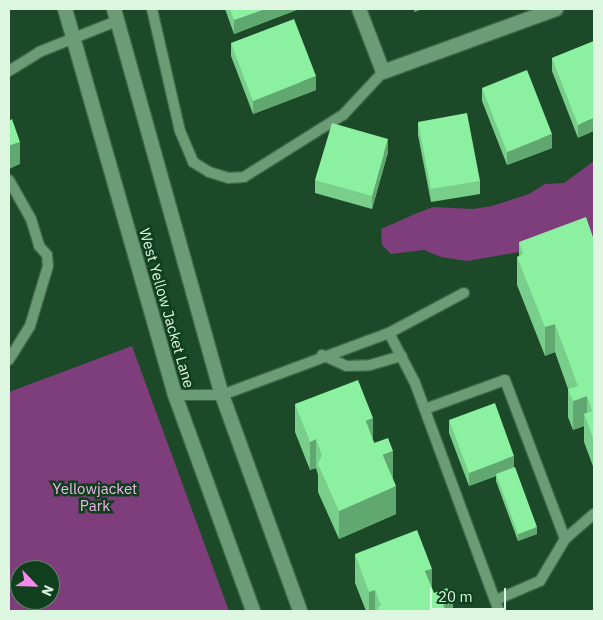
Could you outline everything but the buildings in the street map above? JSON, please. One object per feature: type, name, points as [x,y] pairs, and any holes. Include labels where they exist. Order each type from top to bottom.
[{"type":"street","name":"West Yellow Jacket Lane","points":[[65,9],[175,396],[253,611]]},
{"type":"street","points":[[359,9],[383,72],[556,9]]},
{"type":"street","name":"West Yellow Jacket Lane","points":[[116,15],[222,395],[300,611]]},
{"type":"lane","points":[[152,9],[180,132],[194,162],[209,172],[229,178],[244,177],[343,115],[383,72]]},
{"type":"lane","points":[[9,71],[39,52],[116,15]]},
{"type":"lane","points":[[9,180],[31,219],[39,246],[47,255],[48,266],[30,326],[9,360]]},
{"type":"lane","points":[[175,396],[222,395],[322,355],[389,333],[464,293]]},
{"type":"lane","points":[[389,333],[402,356],[425,409],[499,611]]},
{"type":"lane","points":[[322,355],[346,366],[370,365],[402,356]]},
{"type":"lane","points":[[425,409],[505,380],[565,538]]},
{"type":"lane","points":[[496,600],[540,581],[565,538],[594,514]]},
{"type":"green space","points":[[594,161],[594,244],[589,240],[467,261],[441,257],[424,250],[391,254],[382,245],[381,229],[415,214],[433,207],[473,209],[492,206],[529,194],[545,184],[564,183]]},
{"type":"green space","name":"Yellowjacket Park","points":[[132,346],[229,611],[9,611],[9,392]]}]
